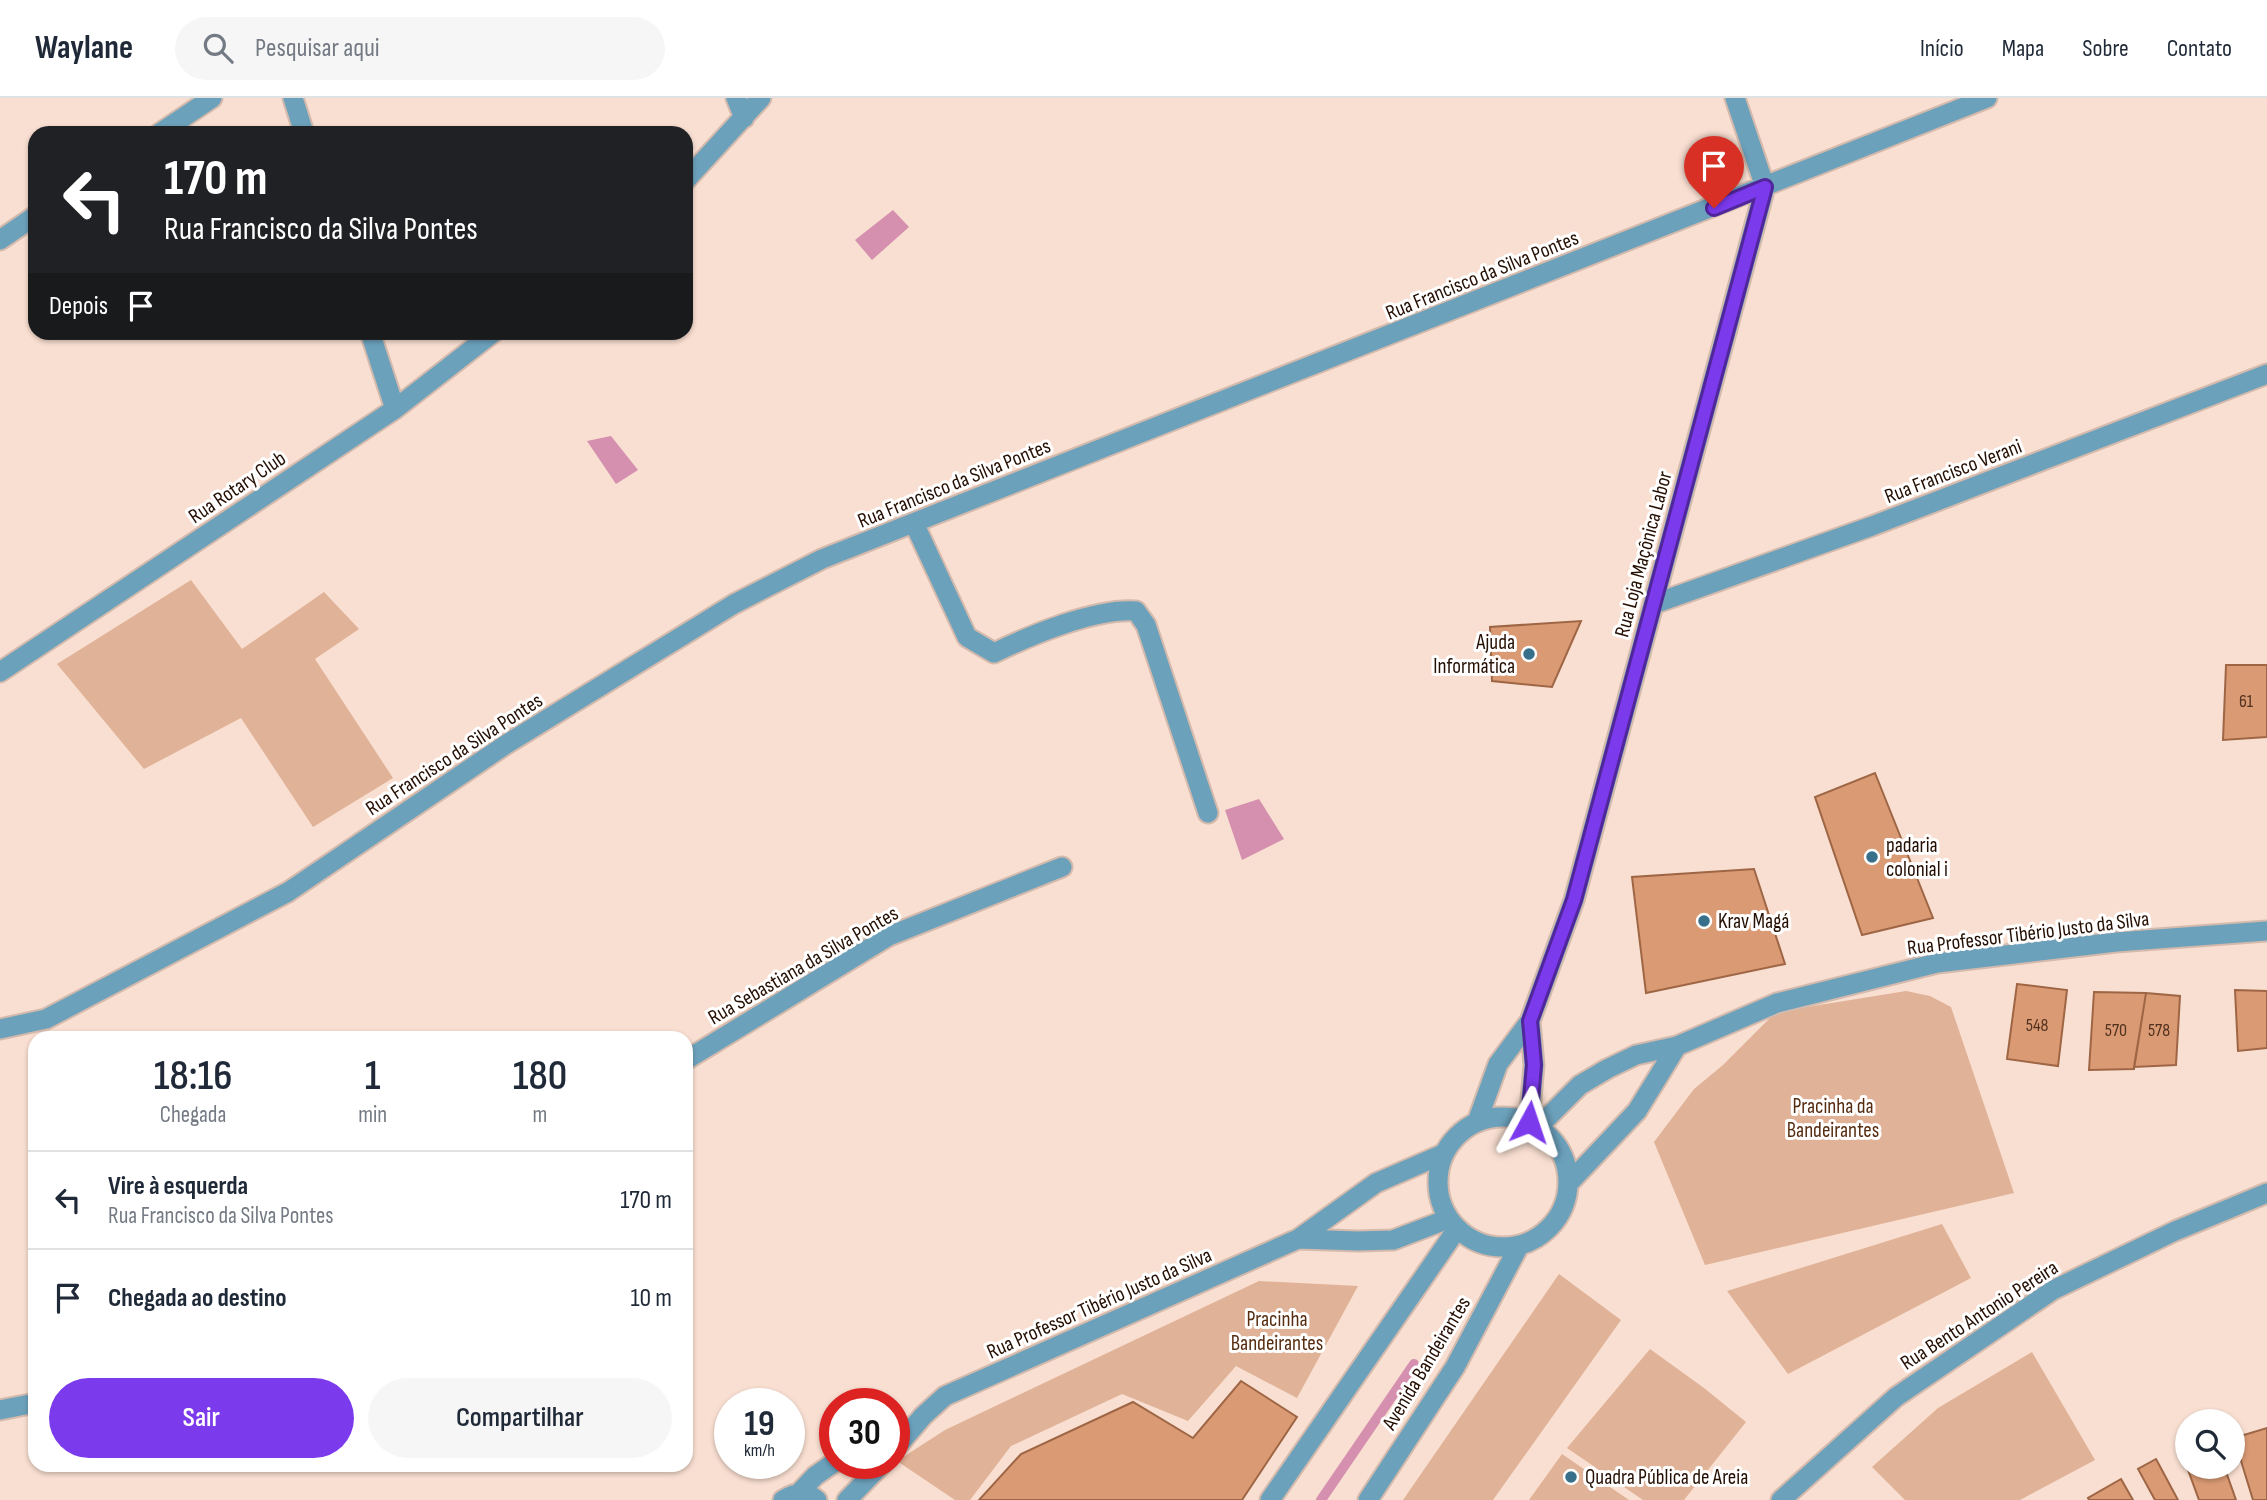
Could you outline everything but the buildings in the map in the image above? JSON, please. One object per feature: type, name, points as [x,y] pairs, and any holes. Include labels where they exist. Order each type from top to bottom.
[{"type":"street","points":[[170,126],[212,98]]},
{"type":"street","points":[[293,98],[302,126]]},
{"type":"street","points":[[736,98],[744,118]]},
{"type":"street","points":[[693,173],[761,98]]},
{"type":"street","points":[[1735,98],[1765,187]]},
{"type":"street","name":"Rua Francisco da Silva Pontes","points":[[0,1028],[46,1019],[288,892],[505,745],[734,604],[822,559],[1987,98]]},
{"type":"street","name":"Rua Loja Maçônica Labor","points":[[1477,1122],[1498,1064],[1530,1021],[1574,900],[1765,187]]},
{"type":"street","points":[[0,240],[28,221]]},
{"type":"street","points":[[373,340],[395,409]]},
{"type":"street","name":"Rua Rotary Club","points":[[0,672],[395,409],[484,340]]},
{"type":"street","name":"Rua Francisco Verani","points":[[1654,604],[1884,521],[2267,374]]},
{"type":"street","points":[[914,523],[967,637],[994,653],[1036,633],[1119,610],[1136,611],[1146,625],[1208,813]]},
{"type":"street","name":"Rua Sebastiana da Silva Pontes","points":[[693,1056],[889,936],[1062,867]]},
{"type":"street","name":"Rua Professor Tibério Justo da Silva","points":[[1533,1124],[1580,1085],[1636,1055],[1677,1046],[1777,1003],[1937,963],[2116,942],[2267,931]]},
{"type":"street","name":"Rua Loja Maçônica Labor","points":[[1530,1021],[1534,1065],[1533,1124]]},
{"type":"street","points":[[1569,1183],[1637,1111],[1677,1046]]},
{"type":"street","points":[[1494,1117],[1512,1118],[1533,1124],[1554,1142],[1565,1161],[1569,1183],[1562,1211],[1544,1233],[1519,1246],[1486,1246],[1452,1224],[1439,1198],[1437,1175],[1443,1154],[1457,1135],[1477,1122],[1494,1117]]},
{"type":"street","points":[[1298,1239],[1376,1183],[1443,1154]]},
{"type":"street","name":"Rua Bento Antonio Pereira","points":[[1781,1500],[1896,1397],[2053,1290],[2175,1231],[2267,1193]]},
{"type":"street","points":[[1298,1239],[1393,1240],[1452,1224]]},
{"type":"street","points":[[1270,1500],[1452,1224]]},
{"type":"street","name":"Rua Professor Tibério Justo da Silva","points":[[910,1431],[945,1396],[1298,1239]]},
{"type":"street","name":"Avenida Bandeirantes","points":[[1368,1500],[1455,1367],[1519,1246]]},
{"type":"street","points":[[0,1410],[28,1404]]},
{"type":"street","name":"Rua Professor Tibério Justo da Silva","points":[[910,1423],[923,1416]]},
{"type":"street","points":[[800,1497],[819,1473]]},
{"type":"street","points":[[847,1500],[867,1479]]},
{"type":"green space","points":[[191,580],[242,649],[324,592],[359,629],[315,659],[393,778],[313,827],[241,718],[144,769],[57,664]]},
{"type":"green space","name":"Pracinha da Bandeirantes","points":[[1906,991],[1930,996],[1951,1007],[2014,1193],[1705,1265],[1654,1142],[1694,1089],[1723,1065],[1776,1012]]},
{"type":"green space","points":[[1942,1224],[1971,1278],[1788,1374],[1727,1291]]},
{"type":"green space","points":[[1559,1274],[1621,1320],[1493,1500],[1403,1500]]},
{"type":"green space","name":"Pracinha Bandeirantes","points":[[1259,1281],[1358,1286],[1297,1398],[1236,1366],[1188,1421],[1122,1394],[1011,1446],[970,1500],[955,1500],[910,1470],[910,1453],[945,1430]]},
{"type":"green space","points":[[1650,1349],[1746,1422],[1684,1500],[1643,1500],[1567,1448]]},
{"type":"green space","points":[[2032,1352],[2095,1460],[2020,1500],[1905,1500],[1872,1467],[1938,1408]]},
{"type":"green space","name":"Quadra Pública de Areia","points":[[1562,1454],[1629,1500],[1529,1500]]},
{"type":"shaded area","points":[[893,210],[909,227],[872,260],[855,240]]},
{"type":"shaded area","points":[[611,436],[638,470],[616,484],[587,441]]},
{"type":"shaded area","points":[[1259,799],[1284,839],[1242,860],[1225,810]]},
{"type":"waterway","points":[[1321,1500],[1414,1364]]},
{"type":"place","name":"Ajuda Informática","points":[[1529,654]]},
{"type":"place","name":"padaria colonial i","points":[[1872,857]]},
{"type":"place","name":"Krav Magá","points":[[1704,921]]},
{"type":"place","name":"Quadra Pública de Areia","points":[[1571,1477]]},
{"type":"route","points":[[1529,1122],[1534,1065],[1530,1021],[1574,900],[1765,187],[1714,208]]}]
